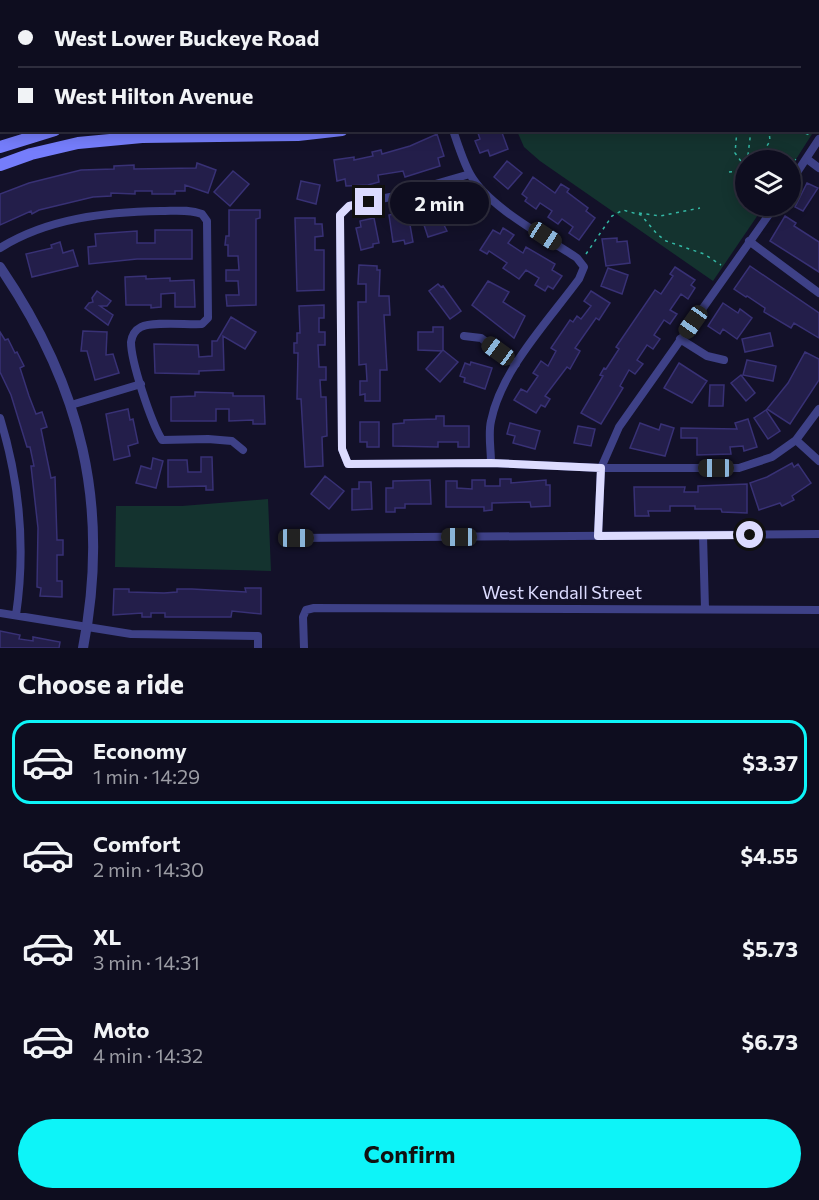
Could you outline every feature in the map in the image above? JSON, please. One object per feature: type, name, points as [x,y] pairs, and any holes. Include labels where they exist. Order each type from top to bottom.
[{"type":"main road","points":[[0,147],[49,132]]},
{"type":"main road","points":[[0,165],[31,154],[78,143],[192,134],[298,135],[324,132]]},
{"type":"street","points":[[454,132],[470,174],[496,204],[577,258],[584,267],[579,279],[516,364],[500,391],[490,422],[491,463]]},
{"type":"street","points":[[801,167],[807,159],[815,137]]},
{"type":"street","points":[[807,159],[819,168]]},
{"type":"street","points":[[470,174],[349,206],[340,215],[342,449],[348,464],[491,463],[601,468],[739,468],[772,457],[796,440],[819,409]]},
{"type":"street","points":[[0,248],[24,236],[86,217],[192,210],[202,214],[207,221],[208,318],[202,324],[143,326],[134,333],[131,342],[141,384],[156,430],[162,440],[232,441],[243,450]]},
{"type":"street","points":[[598,536],[601,468],[619,427],[768,216]]},
{"type":"street","points":[[749,241],[819,293]]},
{"type":"street","points":[[0,267],[56,363],[71,405],[86,465],[92,511],[93,568],[83,648]]},
{"type":"street","points":[[464,336],[481,338],[516,364]]},
{"type":"street","points":[[680,339],[707,356],[724,360]]},
{"type":"street","points":[[71,405],[141,384]]},
{"type":"street","points":[[0,418],[10,451],[18,494],[22,542],[16,615]]},
{"type":"street","points":[[796,440],[819,461]]},
{"type":"street","points":[[0,453],[10,451]]},
{"type":"street","points":[[296,538],[819,534]]},
{"type":"street","points":[[703,535],[705,609]]},
{"type":"street","name":"West Kendall Street","points":[[303,648],[303,617],[306,610],[819,610]]},
{"type":"street","points":[[0,613],[131,634],[258,636],[258,648]]},
{"type":"path","points":[[735,152],[737,132]]},
{"type":"path","points":[[749,150],[751,132]]},
{"type":"path","points":[[764,150],[770,141],[769,132]]},
{"type":"path","points":[[734,146],[740,146]]},
{"type":"path","points":[[729,172],[735,171]]},
{"type":"path","points":[[584,267],[587,253],[616,212],[623,210],[660,216],[700,208]]},
{"type":"path","points":[[638,213],[661,238],[704,254],[729,271]]},
{"type":"green space","points":[[517,132],[813,132],[801,151],[735,150],[735,216],[757,216],[713,281],[540,161],[524,147]]},
{"type":"green space","points":[[268,499],[271,571],[115,567],[116,506],[182,506]]},
{"type":"building","points":[[478,132],[502,132],[508,149],[490,156],[488,150],[480,153],[475,141],[480,139]]},
{"type":"building","points":[[437,134],[444,156],[438,158],[440,166],[405,177],[403,171],[378,175],[379,182],[368,185],[346,186],[345,179],[337,181],[334,160],[354,157],[354,160],[373,156],[372,152],[381,150],[382,154],[410,146]]},
{"type":"building","points":[[507,161],[522,173],[508,189],[494,177]]},
{"type":"building","points":[[197,163],[216,170],[208,193],[185,185],[185,191],[175,191],[175,194],[152,194],[152,191],[135,191],[135,194],[111,193],[111,196],[93,197],[39,210],[32,214],[31,211],[0,225],[0,194],[29,183],[81,170],[114,169],[114,166],[134,165],[134,169],[196,168]]},
{"type":"building","points":[[233,171],[249,184],[230,206],[214,192]]},
{"type":"building","points":[[533,177],[555,193],[561,184],[569,189],[567,192],[588,208],[586,211],[595,218],[579,240],[569,233],[573,227],[562,219],[558,224],[548,217],[552,211],[540,203],[536,209],[525,201],[527,198],[522,194]]},
{"type":"building","points":[[301,181],[320,185],[316,204],[297,199]]},
{"type":"building","points":[[807,183],[818,188],[803,211],[801,210],[801,195]]},
{"type":"building","points":[[461,195],[463,203],[471,201],[475,216],[444,225],[447,231],[428,237],[421,216],[428,214],[425,207]]},
{"type":"building","points":[[229,210],[260,210],[260,218],[256,219],[256,305],[227,306],[226,295],[239,295],[238,281],[226,281],[226,270],[239,270],[238,256],[228,256],[228,245],[225,245],[226,236],[229,236]]},
{"type":"building","points":[[402,212],[403,220],[409,219],[413,242],[405,244],[404,240],[393,242],[389,215]]},
{"type":"building","points":[[785,216],[796,223],[794,226],[819,242],[819,272],[770,241]]},
{"type":"building","points":[[295,218],[315,218],[315,224],[322,224],[323,236],[315,237],[315,250],[324,250],[324,290],[297,291]]},
{"type":"building","points":[[374,218],[379,243],[361,250],[356,228],[361,227],[360,221]]},
{"type":"building","points":[[503,228],[514,235],[508,243],[523,253],[526,247],[555,264],[552,270],[562,276],[553,289],[548,286],[545,291],[535,285],[539,278],[526,270],[519,279],[503,268],[507,263],[489,251],[487,254],[480,250],[493,230],[500,234]]},
{"type":"building","points":[[155,230],[192,230],[192,259],[137,259],[89,264],[88,247],[96,246],[95,234],[137,231],[137,243],[155,243]]},
{"type":"building","points":[[617,238],[617,242],[627,241],[630,263],[606,266],[602,239]]},
{"type":"building","points":[[60,242],[63,253],[73,250],[78,266],[32,277],[26,254],[52,248],[51,245]]},
{"type":"building","points":[[359,265],[377,266],[377,270],[380,270],[379,296],[389,296],[390,315],[384,315],[387,370],[380,370],[380,401],[365,401],[365,394],[360,395],[360,381],[367,381],[366,364],[359,365],[358,302],[366,302],[366,284],[358,284]]},
{"type":"building","points":[[750,266],[819,313],[819,338],[794,323],[791,328],[764,312],[765,308],[734,289]]},
{"type":"building","points":[[675,267],[695,280],[691,285],[695,288],[688,299],[681,294],[670,310],[677,314],[670,324],[664,320],[654,335],[660,339],[653,349],[647,345],[637,360],[643,364],[635,374],[629,370],[620,386],[623,388],[601,424],[581,413],[603,376],[600,375],[604,368],[606,369],[619,349],[616,347],[655,290],[661,294],[673,276],[670,274]]},
{"type":"building","points":[[608,268],[628,275],[622,294],[601,286]]},
{"type":"building","points":[[146,276],[146,279],[170,278],[170,281],[194,280],[195,307],[175,307],[175,293],[161,294],[161,307],[126,305],[125,277]]},
{"type":"building","points":[[488,281],[509,292],[503,302],[525,316],[514,338],[472,305]]},
{"type":"building","points":[[438,284],[443,286],[461,311],[450,319],[429,291]]},
{"type":"building","points":[[97,291],[111,301],[107,306],[100,306],[113,315],[108,325],[85,308],[93,302],[92,298]]},
{"type":"building","points":[[591,291],[610,303],[599,320],[596,318],[575,348],[580,351],[570,369],[567,367],[545,396],[550,399],[545,407],[541,405],[536,413],[514,400],[521,389],[527,392],[538,376],[533,373],[541,361],[548,366],[556,351],[551,348],[570,320],[573,322],[577,316],[581,319],[591,306],[584,301]]},
{"type":"building","points":[[723,303],[738,313],[740,309],[752,318],[737,339],[723,329],[720,334],[708,326]]},
{"type":"building","points":[[324,305],[324,318],[319,318],[319,332],[325,332],[325,345],[318,345],[319,367],[326,367],[326,380],[320,380],[321,397],[326,397],[327,436],[322,437],[323,466],[305,467],[301,399],[297,399],[298,353],[294,353],[294,343],[297,343],[297,333],[300,333],[299,306]]},
{"type":"building","points":[[231,317],[256,332],[245,349],[223,336],[224,370],[199,371],[199,374],[155,373],[154,344],[198,345],[199,357],[212,356],[212,341],[217,341]]},
{"type":"building","points":[[433,327],[443,327],[443,350],[458,362],[440,382],[426,369],[442,351],[418,350],[418,332],[433,332]]},
{"type":"building","points":[[83,331],[107,332],[106,355],[113,354],[119,373],[95,380],[87,351],[81,351]]},
{"type":"building","points":[[0,332],[5,340],[8,339],[24,366],[20,368],[29,396],[36,414],[42,412],[47,427],[41,429],[51,478],[55,477],[57,540],[63,540],[63,555],[57,555],[57,581],[62,581],[62,597],[40,596],[41,588],[37,587],[38,528],[31,466],[34,466],[30,447],[27,447],[11,395],[0,372]]},
{"type":"building","points":[[770,333],[773,346],[745,352],[742,339]]},
{"type":"building","points":[[805,352],[819,359],[819,380],[790,424],[767,409],[788,383]]},
{"type":"building","points":[[747,360],[776,366],[773,381],[743,375]]},
{"type":"building","points":[[471,362],[492,368],[485,389],[464,382],[465,378],[460,376],[465,363],[470,365]]},
{"type":"building","points":[[679,363],[707,381],[692,403],[664,388]]},
{"type":"building","points":[[741,375],[755,393],[746,401],[731,383]]},
{"type":"building","points":[[710,385],[724,385],[723,406],[709,406]]},
{"type":"building","points":[[195,392],[264,396],[265,424],[253,424],[253,420],[229,421],[229,409],[216,409],[216,421],[171,421],[171,397],[195,396]]},
{"type":"building","points":[[128,409],[130,420],[133,419],[138,443],[128,446],[130,456],[114,460],[106,414]]},
{"type":"building","points":[[766,410],[780,431],[768,439],[754,418]]},
{"type":"building","points":[[436,416],[444,416],[444,426],[469,426],[469,447],[458,447],[458,442],[438,442],[438,447],[393,446],[393,424],[404,423],[404,420],[436,419]]},
{"type":"building","points":[[748,419],[757,447],[744,451],[743,446],[730,447],[731,454],[697,455],[697,438],[681,438],[681,428],[737,429],[735,423]]},
{"type":"building","points":[[360,422],[379,422],[379,447],[367,447],[367,442],[360,442]]},
{"type":"building","points":[[510,423],[540,431],[535,449],[513,443],[515,436],[507,434]]},
{"type":"building","points":[[640,423],[659,430],[661,424],[674,428],[665,456],[630,448]]},
{"type":"building","points":[[578,426],[595,429],[591,446],[574,443]]},
{"type":"building","points":[[201,457],[212,457],[213,490],[206,490],[206,486],[168,487],[168,460],[187,460],[188,472],[201,472]]},
{"type":"building","points":[[153,458],[163,461],[156,488],[136,483],[141,466],[151,469]]},
{"type":"building","points":[[792,463],[794,467],[798,464],[811,483],[792,496],[794,500],[782,506],[780,503],[759,510],[750,483],[767,477]]},
{"type":"building","points":[[325,476],[344,491],[329,509],[311,494]]},
{"type":"building","points":[[500,479],[511,479],[511,483],[546,480],[546,485],[550,485],[550,506],[531,507],[530,502],[492,503],[492,510],[484,511],[484,507],[446,507],[446,481],[457,481],[457,488],[472,489],[472,480],[485,480],[485,486],[500,486]]},
{"type":"building","points":[[430,480],[431,504],[405,504],[405,508],[395,508],[395,512],[386,512],[386,488],[393,488],[393,481]]},
{"type":"building","points":[[359,482],[371,482],[372,509],[352,510],[352,489],[359,489]]},
{"type":"building","points":[[747,484],[747,513],[722,512],[721,509],[695,509],[695,506],[670,506],[670,511],[648,511],[649,516],[635,516],[634,487],[685,487],[684,492],[698,492],[698,486]]},
{"type":"building","points":[[245,588],[261,588],[261,614],[232,611],[231,617],[165,617],[165,613],[151,613],[151,617],[142,617],[142,613],[113,615],[114,589],[164,593],[177,592],[177,589],[246,592]]},
{"type":"building","points":[[0,631],[20,635],[19,639],[33,641],[33,637],[60,642],[59,648],[0,648]]},
{"type":"route","points":[[369,202],[349,206],[340,215],[342,449],[348,464],[491,463],[601,468],[598,536],[750,535]]}]
